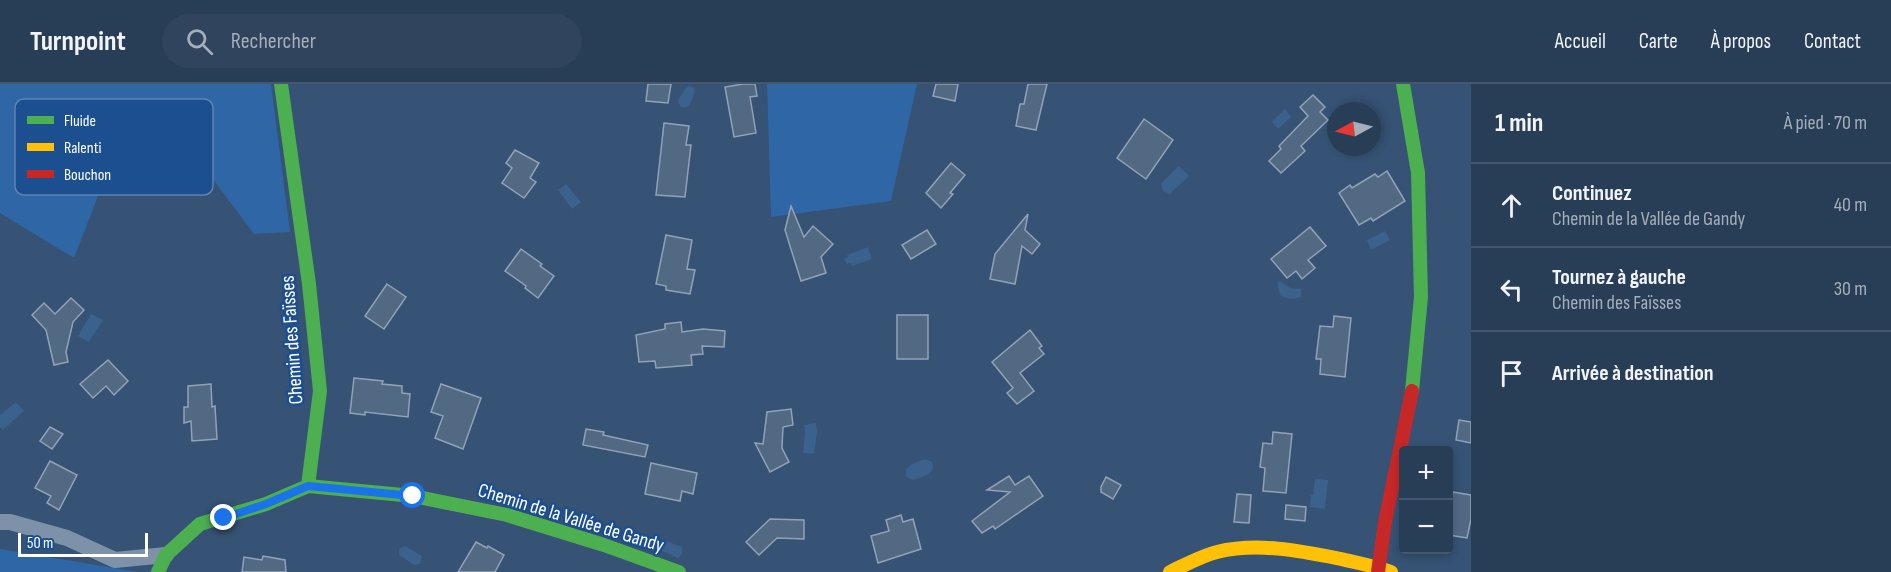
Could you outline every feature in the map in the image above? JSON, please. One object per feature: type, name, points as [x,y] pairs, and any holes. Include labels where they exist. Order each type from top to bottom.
[{"type":"street","name":"Chemin des Faïsses","points":[[281,84],[309,284],[320,391],[308,486]]},
{"type":"street","points":[[1170,572],[1217,552],[1250,546],[1284,548],[1382,570],[1385,522],[1413,388],[1421,297],[1418,172],[1403,84]]},
{"type":"street","points":[[158,572],[166,555],[200,524],[266,504],[308,486]]},
{"type":"street","name":"Chemin de la Vallée de Gandy","points":[[308,486],[413,496],[507,515],[604,545],[679,572]]},
{"type":"street","points":[[0,522],[10,522],[67,538],[115,560],[166,555]]},
{"type":"shaded area","points":[[0,84],[271,84],[290,232],[254,234],[213,179],[213,99],[15,99],[15,195],[98,195],[74,258],[0,213]]},
{"type":"shaded area","points":[[767,84],[917,84],[891,201],[771,217]]},
{"type":"shaded area","points":[[689,86],[694,88],[695,92],[689,106],[684,108],[680,106],[678,100]]},
{"type":"shaded area","points":[[1285,109],[1291,117],[1278,129],[1272,122]]},
{"type":"shaded area","points":[[1179,166],[1189,176],[1170,194],[1163,191],[1161,184]]},
{"type":"shaded area","points":[[566,184],[581,202],[572,209],[558,190]]},
{"type":"shaded area","points":[[1385,231],[1390,240],[1371,250],[1367,240]]},
{"type":"shaded area","points":[[868,247],[872,259],[852,266],[850,263],[847,264],[844,259],[848,257],[847,255]]},
{"type":"shaded area","points":[[1280,281],[1290,288],[1301,289],[1301,297],[1290,299],[1280,295],[1277,282]]},
{"type":"shaded area","points":[[91,314],[103,320],[89,342],[78,336]]},
{"type":"shaded area","points":[[16,402],[24,411],[3,430],[0,427],[0,415]]},
{"type":"shaded area","points":[[816,423],[814,454],[803,453],[804,425]]},
{"type":"shaded area","points":[[925,459],[932,462],[931,472],[913,480],[906,477],[906,469]]},
{"type":"shaded area","points":[[1315,479],[1328,480],[1325,509],[1310,507]]},
{"type":"shaded area","points":[[661,539],[682,547],[682,554],[678,558],[657,549]]},
{"type":"shaded area","points":[[405,546],[422,556],[420,564],[414,565],[399,555],[399,549]]},
{"type":"shaded area","points":[[0,549],[138,572],[0,572]]},
{"type":"building","points":[[648,84],[671,84],[668,103],[646,101]]},
{"type":"building","points":[[755,84],[757,96],[750,97],[756,133],[734,137],[725,87]]},
{"type":"building","points":[[936,84],[958,84],[955,101],[933,96]]},
{"type":"building","points":[[1028,84],[1047,84],[1036,130],[1016,126],[1020,104],[1024,104]]},
{"type":"building","points":[[1313,95],[1325,107],[1320,112],[1327,121],[1301,146],[1305,151],[1281,173],[1269,161],[1281,149],[1279,146],[1308,116],[1300,107]]},
{"type":"building","points":[[1144,119],[1173,140],[1146,179],[1117,158]]},
{"type":"building","points":[[664,123],[689,126],[686,145],[691,145],[685,197],[656,195]]},
{"type":"building","points":[[515,150],[539,163],[530,178],[536,182],[524,198],[502,183],[512,168],[506,163]]},
{"type":"building","points":[[951,163],[965,175],[941,208],[926,193]]},
{"type":"building","points":[[1387,171],[1405,201],[1373,221],[1371,218],[1359,225],[1339,193],[1350,185],[1352,188],[1375,174],[1378,177]]},
{"type":"building","points":[[791,206],[804,237],[813,226],[833,244],[821,257],[826,273],[801,281],[785,230]]},
{"type":"building","points":[[1028,214],[1025,230],[1040,244],[1032,254],[1022,246],[1015,284],[990,279],[995,254]]},
{"type":"building","points":[[1310,227],[1326,246],[1308,260],[1315,268],[1302,279],[1296,271],[1287,278],[1271,259]]},
{"type":"building","points":[[927,230],[936,244],[911,259],[902,245]]},
{"type":"building","points":[[666,235],[692,240],[687,269],[695,270],[690,294],[666,290],[666,286],[656,284]]},
{"type":"building","points":[[521,249],[554,276],[538,298],[505,271]]},
{"type":"building","points":[[387,284],[406,297],[384,329],[365,316]]},
{"type":"building","points":[[71,298],[84,310],[73,322],[66,352],[68,362],[54,365],[46,330],[32,315],[44,303],[55,314]]},
{"type":"building","points":[[897,315],[928,315],[928,359],[897,359]]},
{"type":"building","points":[[1334,316],[1351,318],[1345,377],[1320,374],[1321,359],[1316,359],[1320,326],[1333,327]]},
{"type":"building","points":[[681,322],[682,332],[703,329],[725,331],[724,347],[702,346],[703,354],[691,355],[692,365],[656,368],[655,361],[639,362],[636,335],[665,329],[665,324]]},
{"type":"building","points":[[1030,330],[1042,346],[1039,348],[1044,354],[1020,373],[1034,391],[1017,404],[1007,393],[1013,388],[992,362]]},
{"type":"building","points":[[108,360],[128,381],[114,395],[106,386],[93,398],[80,384]]},
{"type":"building","points":[[354,378],[383,381],[382,384],[402,386],[402,393],[410,394],[408,417],[365,412],[365,415],[350,413]]},
{"type":"building","points":[[211,384],[217,439],[192,441],[191,421],[184,423],[184,407],[188,407],[188,386]]},
{"type":"building","points":[[441,384],[481,398],[463,449],[435,438],[443,416],[431,412]]},
{"type":"building","points":[[791,409],[793,425],[783,427],[782,448],[789,462],[770,472],[755,443],[763,444],[767,412]]},
{"type":"building","points":[[1459,420],[1471,422],[1471,443],[1456,440]]},
{"type":"building","points":[[50,427],[63,434],[52,449],[40,441]]},
{"type":"building","points":[[586,429],[648,445],[645,457],[583,445]]},
{"type":"building","points":[[1273,432],[1292,434],[1286,493],[1263,491],[1265,468],[1260,467],[1263,443],[1272,444]]},
{"type":"building","points":[[50,461],[77,475],[59,510],[47,503],[51,496],[35,488]]},
{"type":"building","points":[[651,463],[697,473],[693,494],[682,491],[680,501],[645,494]]},
{"type":"building","points":[[1009,476],[1015,485],[1029,476],[1043,496],[995,529],[993,526],[982,533],[972,521],[1010,492],[987,490]]},
{"type":"building","points":[[1106,477],[1121,485],[1113,499],[1101,492]]},
{"type":"building","points":[[1453,492],[1471,495],[1471,519],[1467,538],[1453,536]]},
{"type":"building","points":[[1237,494],[1251,495],[1249,523],[1234,522]]},
{"type":"building","points":[[1286,505],[1306,507],[1305,521],[1285,519]]},
{"type":"building","points":[[901,515],[903,522],[913,519],[921,549],[878,563],[871,536],[889,531],[886,520]]},
{"type":"building","points":[[770,519],[804,520],[804,539],[777,538],[759,555],[746,542]]},
{"type":"building","points":[[476,542],[504,555],[495,572],[458,572]]},
{"type":"building","points":[[263,556],[285,560],[286,572],[242,572],[244,557],[262,560]]},
{"type":"traffic: fast","points":[[158,572],[166,555],[200,524],[266,504],[308,486],[320,391],[309,284],[281,84]]},
{"type":"traffic: fast","points":[[1403,84],[1418,173],[1421,297],[1412,391]]},
{"type":"traffic: fast","points":[[308,486],[413,496],[507,515],[604,545],[679,572]]},
{"type":"traffic: slow","points":[[1170,572],[1217,552],[1248,548],[1295,551],[1326,556],[1391,572]]},
{"type":"traffic: jam","points":[[1378,572],[1385,522],[1412,391]]},
{"type":"route","points":[[224,518],[266,504],[308,486],[413,496]]}]
